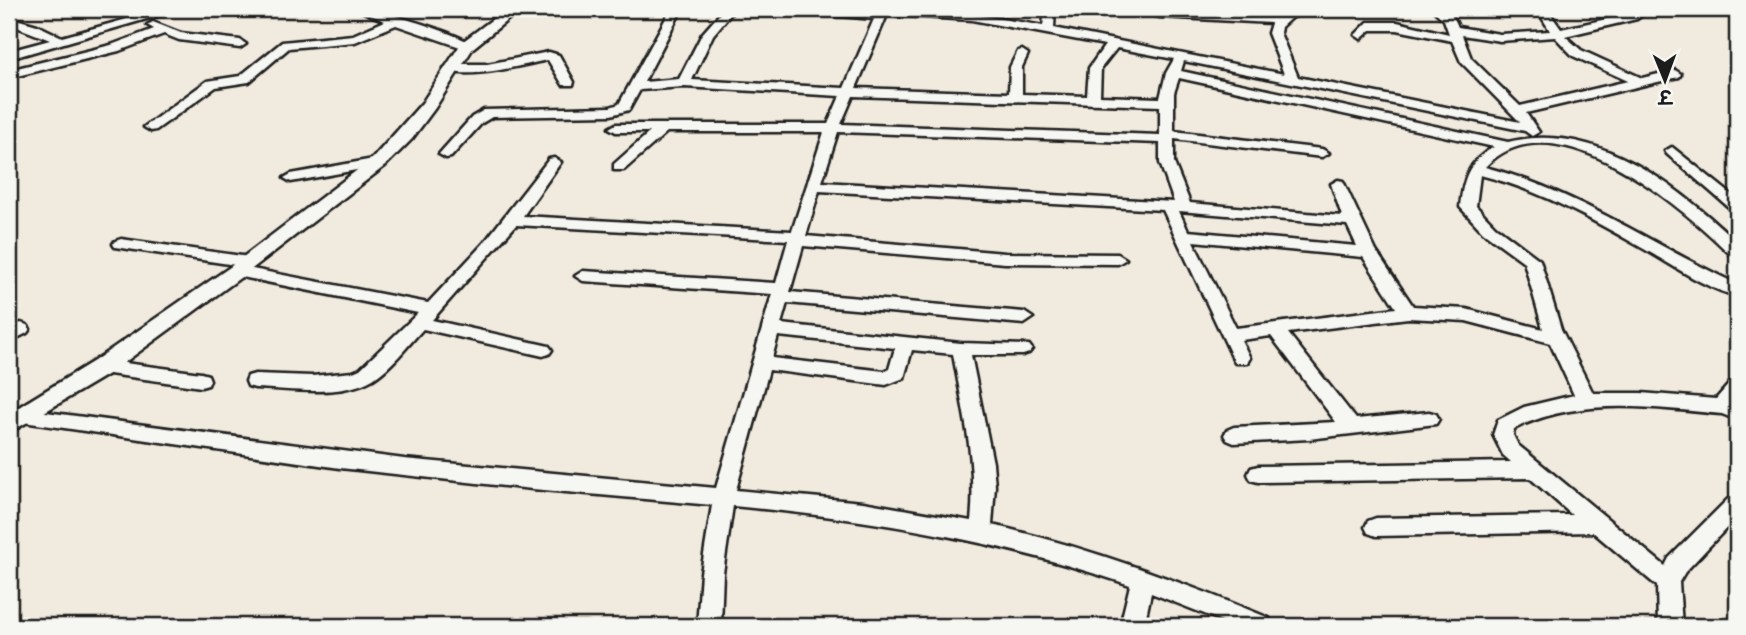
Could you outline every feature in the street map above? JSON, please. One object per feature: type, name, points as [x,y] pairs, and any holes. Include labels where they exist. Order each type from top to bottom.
[{"type":"street","points":[[9,18],[27,9]]},
{"type":"street","points":[[163,30],[115,48],[15,72],[9,55],[175,9]]},
{"type":"street","points":[[362,9],[467,45]]},
{"type":"street","points":[[16,420],[102,368],[243,266],[379,162],[421,115],[467,45],[514,9]]},
{"type":"street","points":[[446,154],[482,115],[619,110],[628,103],[638,86],[676,9]]},
{"type":"street","points":[[684,83],[708,34],[730,9]]},
{"type":"street","points":[[791,9],[972,17],[1181,56],[1533,133],[1590,152],[1662,186],[1737,251]]},
{"type":"street","points":[[1048,30],[1050,9]]},
{"type":"street","points":[[1134,9],[1160,14],[1278,20],[1311,9]]},
{"type":"street","points":[[1437,9],[1449,18],[1465,59],[1517,111],[1533,133]]},
{"type":"street","points":[[1542,9],[1577,53],[1641,82]]},
{"type":"street","points":[[1360,35],[1368,26],[1382,24],[1500,37],[1560,34],[1638,15],[1633,9]]},
{"type":"street","points":[[709,626],[712,573],[723,499],[761,363],[812,186],[832,128],[883,12]]},
{"type":"street","points":[[9,18],[59,40]]},
{"type":"street","points":[[141,18],[163,30],[207,41],[240,44]]},
{"type":"street","points":[[151,127],[212,84],[244,79],[286,45],[355,38],[397,20]]},
{"type":"street","points":[[1278,20],[1274,33],[1293,80]]},
{"type":"street","points":[[1094,100],[1091,83],[1093,68],[1115,43]]},
{"type":"street","points":[[1014,97],[1014,75],[1022,54]]},
{"type":"street","points":[[450,68],[486,68],[549,56],[555,58],[568,82]]},
{"type":"street","points":[[1181,56],[1172,73],[1167,102],[1167,163],[1182,235],[1241,358]]},
{"type":"street","points":[[1172,73],[1508,146]]},
{"type":"street","points":[[1517,111],[1675,74]]},
{"type":"street","points":[[638,86],[684,83],[847,92],[1167,102]]},
{"type":"street","points":[[616,128],[832,128],[1167,137],[1322,153]]},
{"type":"street","points":[[619,167],[663,128]]},
{"type":"street","points":[[1533,133],[1484,156],[1475,169],[1468,207],[1489,229],[1532,260],[1557,339],[1586,398]]},
{"type":"street","points":[[1672,151],[1737,207]]},
{"type":"street","points":[[291,178],[379,162]]},
{"type":"street","points":[[255,382],[357,379],[367,374],[427,316],[515,220],[554,162]]},
{"type":"street","points":[[1475,169],[1531,184],[1565,200],[1673,261],[1737,291]]},
{"type":"street","points":[[1338,184],[1350,222],[1365,251],[1408,312]]},
{"type":"street","points":[[812,186],[1176,206],[1350,222]]},
{"type":"street","points":[[515,220],[797,238],[1005,258],[1118,259]]},
{"type":"street","points":[[1182,235],[1365,251]]},
{"type":"street","points":[[121,244],[243,266],[543,350]]},
{"type":"street","points":[[583,276],[1024,318]]},
{"type":"street","points":[[1230,335],[1408,312],[1466,315],[1557,339]]},
{"type":"street","points":[[771,329],[961,349],[1023,349]]},
{"type":"street","points":[[1275,329],[1352,428]]},
{"type":"street","points":[[761,363],[894,377],[905,343]]},
{"type":"street","points":[[961,349],[983,463],[985,486],[980,533]]},
{"type":"street","points":[[102,368],[201,380]]},
{"type":"street","points":[[1731,410],[1724,402],[1737,387]]},
{"type":"street","points":[[1668,582],[1510,450],[1503,436],[1504,425],[1517,417],[1586,398],[1731,410]]},
{"type":"street","points":[[1234,435],[1352,428],[1429,419]]},
{"type":"street","points":[[16,420],[353,463],[723,499],[818,505],[913,519],[980,533],[1143,580],[1261,626]]},
{"type":"street","points":[[1258,474],[1534,470]]},
{"type":"street","points":[[1670,626],[1668,582],[1678,565],[1737,503]]},
{"type":"street","points":[[1376,527],[1598,523]]},
{"type":"street","points":[[1132,626],[1143,580]]}]
